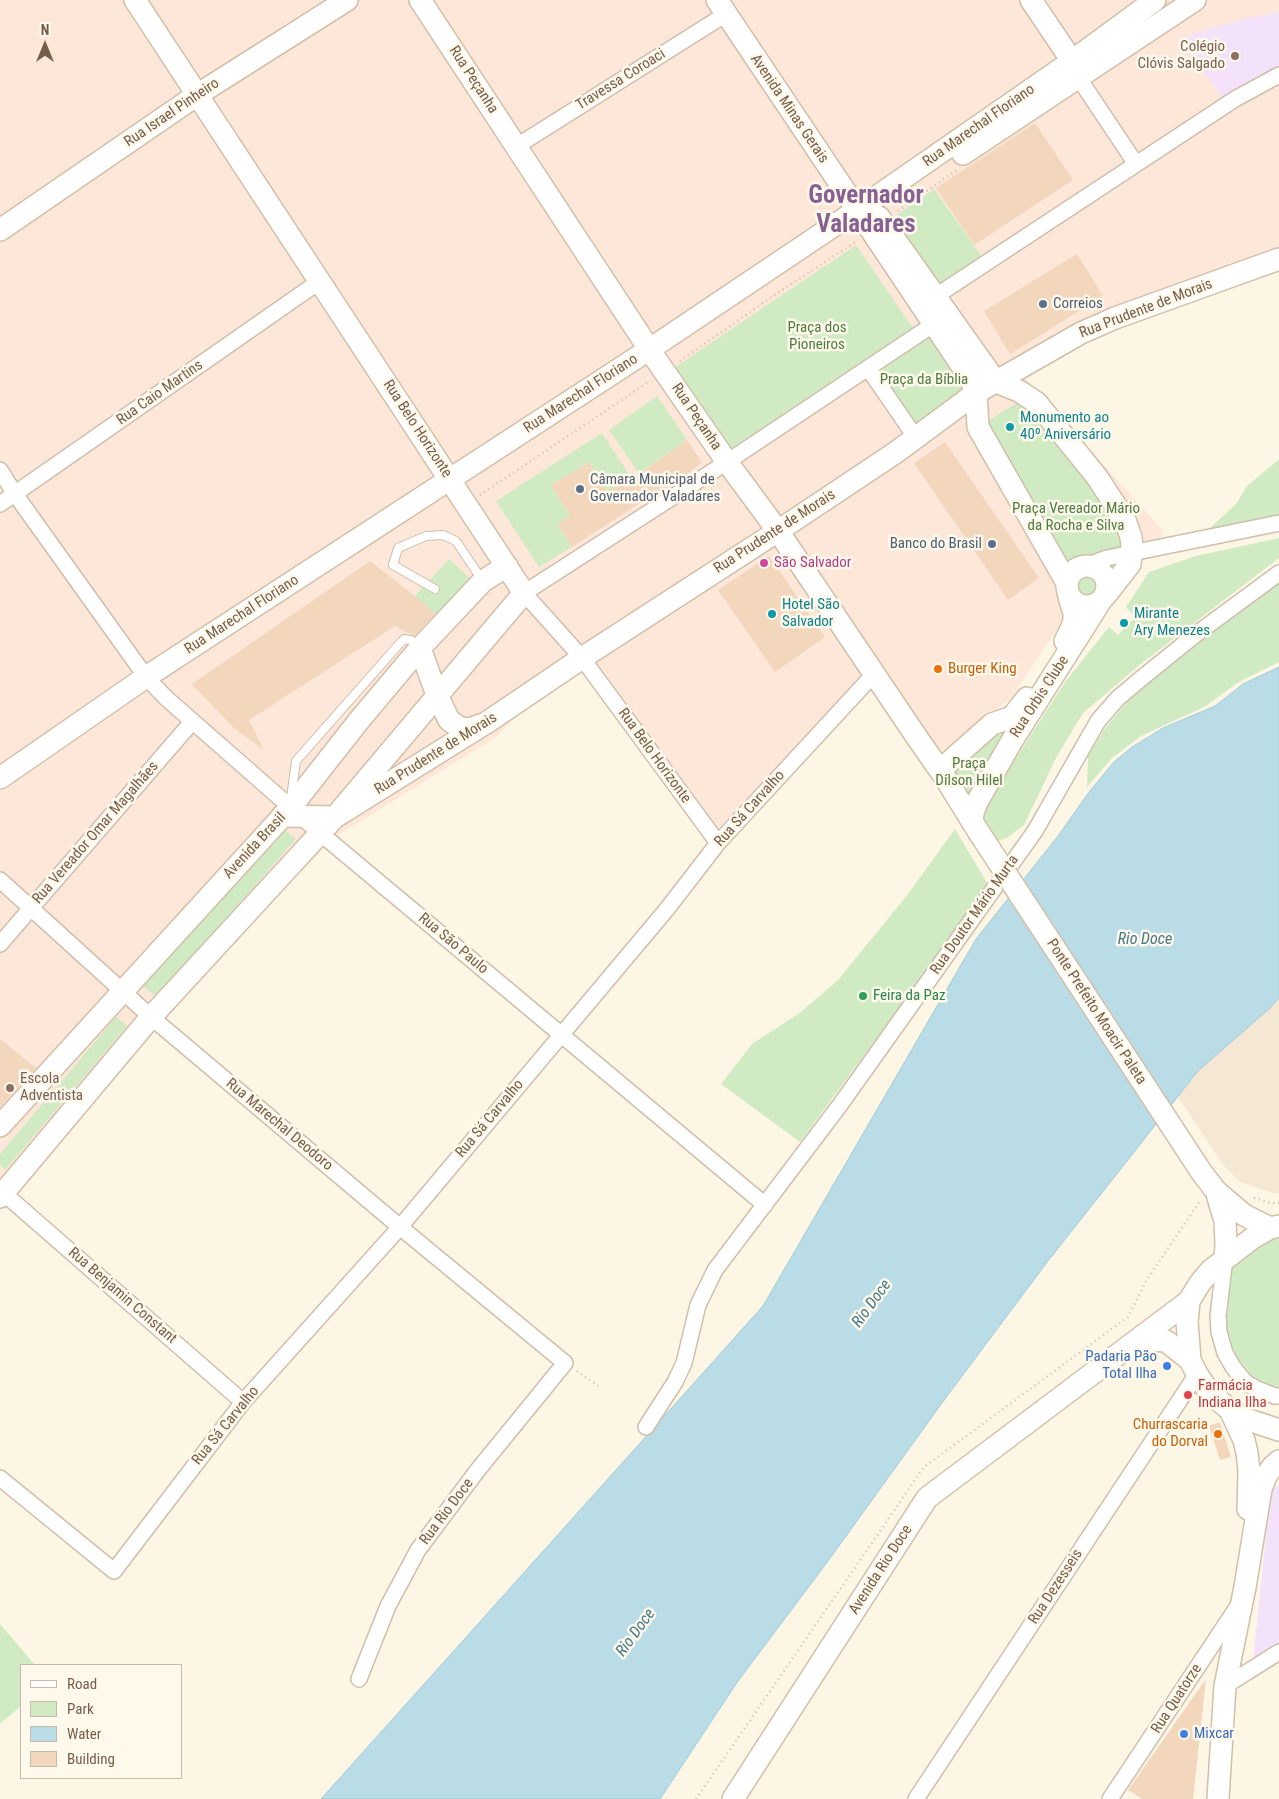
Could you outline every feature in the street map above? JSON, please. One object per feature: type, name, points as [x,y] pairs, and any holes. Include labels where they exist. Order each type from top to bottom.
[{"type":"street","name":"Rua Belo Horizonte","points":[[135,0],[524,593],[582,658],[718,844]]},
{"type":"street","name":"Rua Israel Pinheiro","points":[[0,230],[197,94],[347,0]]},
{"type":"street","name":"Rua Peçanha","points":[[420,0],[657,360],[727,462],[778,531],[874,674],[942,768],[972,815]]},
{"type":"street","points":[[1031,0],[1136,164]]},
{"type":"street","name":"Rua Marechal Floriano","points":[[0,778],[146,677],[457,491],[870,217],[1075,69],[1155,0]]},
{"type":"street","name":"Rua Marechal Floriano","points":[[1075,69],[1195,0]]},
{"type":"street","name":"Travessa Coroaci","points":[[517,146],[725,5]]},
{"type":"street","name":"Avenida Minas Gerais","points":[[725,5],[870,217],[934,324],[970,378],[976,393]]},
{"type":"street","points":[[936,296],[1235,99],[1279,75]]},
{"type":"street","name":"Avenida Minas Gerais","points":[[870,217],[936,296],[996,382]]},
{"type":"street","name":"Rua Prudente de Morais","points":[[335,817],[489,720],[778,531],[916,438],[976,393],[1081,333],[1116,318],[1279,259]]},
{"type":"street","name":"Rua Caio Martins","points":[[0,504],[320,281]]},
{"type":"street","points":[[1,1193],[151,1017],[335,817],[524,593],[727,462],[934,324]]},
{"type":"street","points":[[868,368],[916,438]]},
{"type":"street","points":[[996,382],[1019,391],[1037,403],[1098,477],[1125,520],[1132,545]]},
{"type":"street","name":"Rua Orbis Clube","points":[[942,768],[990,726],[1012,717],[1019,711],[1055,658],[1074,621],[1074,613],[1068,590],[978,427],[976,393]]},
{"type":"street","name":"Rua São Paulo","points":[[0,470],[15,494],[146,677],[192,722],[291,813],[320,833],[765,1205]]},
{"type":"street","points":[[1086,566],[1094,567],[1104,576],[1107,590],[1102,599],[1094,606],[1074,602],[1068,590],[1069,576],[1074,571],[1086,566],[1107,558],[1132,545],[1155,549],[1279,522]]},
{"type":"street","name":"Rua Orbis Clube","points":[[972,815],[1012,739],[1102,599],[1130,564],[1132,545]]},
{"type":"street","name":"Avenida Brasil","points":[[0,1126],[121,991],[291,813],[361,718],[420,648],[483,581],[507,566]]},
{"type":"street","name":"Rua Doutor Mário Murta","points":[[646,1426],[675,1382],[684,1363],[698,1305],[715,1270],[840,1105],[1035,831],[1098,721],[1118,698],[1195,635],[1279,573]]},
{"type":"street","points":[[420,648],[437,696],[449,720],[460,728],[470,729],[489,720]]},
{"type":"street","name":"Rua Sá Carvalho","points":[[0,1478],[114,1571],[243,1402],[400,1227],[668,909],[718,844],[874,674]]},
{"type":"street","name":"Rua Vereador Omar Magalhães","points":[[0,944],[192,722]]},
{"type":"street","points":[[990,726],[998,723],[1007,725],[1011,729],[1012,739]]},
{"type":"street","points":[[291,813],[335,817]]},
{"type":"street","name":"Ponte Prefeito Moacir Paleta","points":[[972,815],[1202,1174],[1215,1189],[1244,1215],[1274,1227]]},
{"type":"street","name":"Rua Marechal Deodoro","points":[[0,880],[151,1017],[565,1363]]},
{"type":"street","name":"Ponte Prefeito Moacir Paleta","points":[[1215,1189],[1226,1220],[1225,1258]]},
{"type":"street","name":"Rua Benjamin Constant","points":[[1,1193],[243,1402]]},
{"type":"street","points":[[1193,1367],[1186,1322],[1190,1301],[1200,1283],[1225,1258],[1254,1237],[1274,1227]]},
{"type":"street","points":[[1225,1258],[1218,1316],[1219,1332],[1224,1353],[1232,1367],[1245,1382],[1257,1390],[1279,1396]]},
{"type":"street","name":"Avenida Rio Doce","points":[[742,1795],[927,1498],[1190,1301]]},
{"type":"street","name":"Avenida Rio Doce","points":[[1077,1386],[1150,1340],[1166,1341],[1193,1367],[1209,1392],[1230,1410]]},
{"type":"street","name":"Rua Rio Doce","points":[[359,1679],[388,1606],[418,1550],[477,1471],[565,1363]]},
{"type":"street","name":"Rua Dezesseis","points":[[916,1799],[1193,1367]]},
{"type":"street","points":[[1230,1410],[1244,1418],[1279,1430]]},
{"type":"street","points":[[1230,1410],[1244,1440],[1248,1462],[1244,1592]]},
{"type":"street","points":[[1218,1799],[1225,1686],[1244,1592],[1261,1489],[1266,1476],[1279,1461]]},
{"type":"street","name":"Rua Quatorze","points":[[1110,1799],[1244,1592]]},
{"type":"street","points":[[1225,1686],[1279,1652]]},
{"type":"lane","points":[[435,589],[393,565],[398,548],[426,536],[443,535],[456,541],[483,581]]},
{"type":"path","points":[[457,491],[497,485],[657,360],[773,296],[870,217],[908,202],[958,170]]},
{"type":"path","points":[[696,1799],[924,1467],[1128,1317],[1146,1281],[1200,1200],[1215,1189]]},
{"type":"path","points":[[1249,1196],[1270,1203],[1279,1203]]},
{"type":"path","points":[[565,1363],[600,1388]]},
{"type":"shaded area","points":[[0,0],[1279,0],[1279,249],[1245,258],[1054,336],[1017,369],[1165,533],[1060,625],[1012,697],[950,746],[922,763],[870,689],[718,828],[581,647],[495,738],[335,837],[287,885],[0,1203]]},
{"type":"shaded area","name":"Colégio Clóvis Salgado","points":[[1279,12],[1279,71],[1225,100],[1179,41],[1198,32],[1244,19]]},
{"type":"shaded area","points":[[1279,998],[1279,1193],[1273,1193],[1240,1182],[1223,1165],[1178,1097],[1198,1071]]},
{"type":"shaded area","points":[[1279,1485],[1279,1644],[1253,1661],[1268,1516],[1272,1489]]},
{"type":"green space","points":[[934,189],[982,257],[938,288],[890,220]]},
{"type":"green space","name":"Praça dos Pioneiros","points":[[856,245],[917,334],[728,462],[668,372]]},
{"type":"green space","name":"Praça da Bíblia","points":[[933,328],[972,391],[917,434],[872,368]]},
{"type":"green space","points":[[657,396],[687,440],[639,473],[609,430]]},
{"type":"green space","name":"Praça Vereador Mário da Rocha e Silva","points":[[1028,396],[1037,403],[1132,547],[1080,567],[1066,581],[978,427]]},
{"type":"green space","points":[[602,433],[632,479],[609,493],[589,462],[551,485],[570,516],[557,524],[572,547],[539,567],[496,501]]},
{"type":"green space","points":[[1279,459],[1279,521],[1200,537],[1236,504],[1247,486]]},
{"type":"green space","points":[[1279,538],[1279,558],[1142,663],[1083,713],[1056,758],[1024,825],[1007,838],[997,841],[983,818],[987,803],[1065,682],[1109,627],[1118,635],[1135,617],[1126,607],[1149,572],[1196,556]]},
{"type":"green space","points":[[449,559],[471,579],[437,616],[415,596]]},
{"type":"green space","points":[[1091,569],[1101,576],[1104,587],[1090,603],[1078,602],[1071,577],[1080,570]]},
{"type":"green space","points":[[1279,578],[1279,662],[1237,683],[1206,706],[1141,736],[1111,759],[1087,787],[1088,756],[1106,727],[1134,694],[1192,643]]},
{"type":"green space","name":"Praça Dílson Hilel","points":[[992,726],[1009,728],[971,804],[946,771]]},
{"type":"green space","points":[[282,827],[296,839],[156,997],[142,985]]},
{"type":"green space","name":"Feira da Paz","points":[[955,829],[989,886],[800,1142],[721,1084],[752,1044],[801,1012],[838,980],[908,894]]},
{"type":"green space","points":[[116,1017],[127,1026],[5,1170],[0,1165],[0,1154]]},
{"type":"green space","points":[[1279,1234],[1279,1387],[1259,1384],[1233,1359],[1224,1324],[1226,1269]]},
{"type":"green space","points":[[0,1624],[34,1664],[20,1664],[20,1707],[0,1724]]},
{"type":"water","name":"Rio Doce","points":[[1279,667],[1279,998],[1198,1071],[1048,1261],[738,1681],[660,1799],[321,1799],[763,1306],[976,939],[1114,762],[1132,747],[1163,728],[1215,706],[1243,684]]},
{"type":"building","points":[[1035,123],[1073,180],[974,245],[936,188]]},
{"type":"building","name":"Correios","points":[[1077,254],[1103,296],[1010,354],[984,311]]},
{"type":"building","points":[[687,440],[702,463],[645,504],[643,501],[572,547],[557,524],[570,516],[551,485],[589,462],[607,491],[632,479]]},
{"type":"building","name":"Banco do Brasil","points":[[945,442],[1039,578],[1008,600],[914,463]]},
{"type":"building","name":"Hotel São Salvador","points":[[769,556],[825,637],[775,672],[718,590]]},
{"type":"building","points":[[370,561],[435,614],[414,636],[395,626],[249,720],[264,750],[234,728],[192,684]]},
{"type":"building","name":"Escola Adventista","points":[[0,1039],[36,1068],[0,1107]]},
{"type":"building","points":[[1220,1422],[1231,1457],[1220,1460],[1209,1426]]},
{"type":"building","name":"Mixcar","points":[[1206,1679],[1193,1799],[1142,1799],[1128,1790]]},
{"type":"place","name":"Colégio Clóvis Salgado","points":[[1235,56]]},
{"type":"place","name":"Correios","points":[[1043,304]]},
{"type":"place","name":"Monumento ao 40º Aniversário","points":[[1010,427]]},
{"type":"place","name":"Câmara Municipal de Governador Valadares","points":[[580,489]]},
{"type":"place","name":"Banco do Brasil","points":[[992,544]]},
{"type":"place","name":"São Salvador","points":[[764,563]]},
{"type":"place","name":"Hotel São Salvador","points":[[772,614]]},
{"type":"place","name":"Mirante Ary Menezes","points":[[1124,623]]},
{"type":"place","name":"Burger King","points":[[938,669]]},
{"type":"place","name":"Feira da Paz","points":[[863,996]]},
{"type":"place","name":"Escola Adventista","points":[[10,1088]]},
{"type":"place","name":"Padaria Pão Total Ilha","points":[[1167,1366]]},
{"type":"place","name":"Farmácia Indiana Ilha","points":[[1188,1395]]},
{"type":"place","name":"Churrascaria do Dorval","points":[[1218,1434]]},
{"type":"place","name":"Mixcar","points":[[1184,1734]]},
{"type":"district","name":"Governador Valadares","points":[[866,212]]}]
